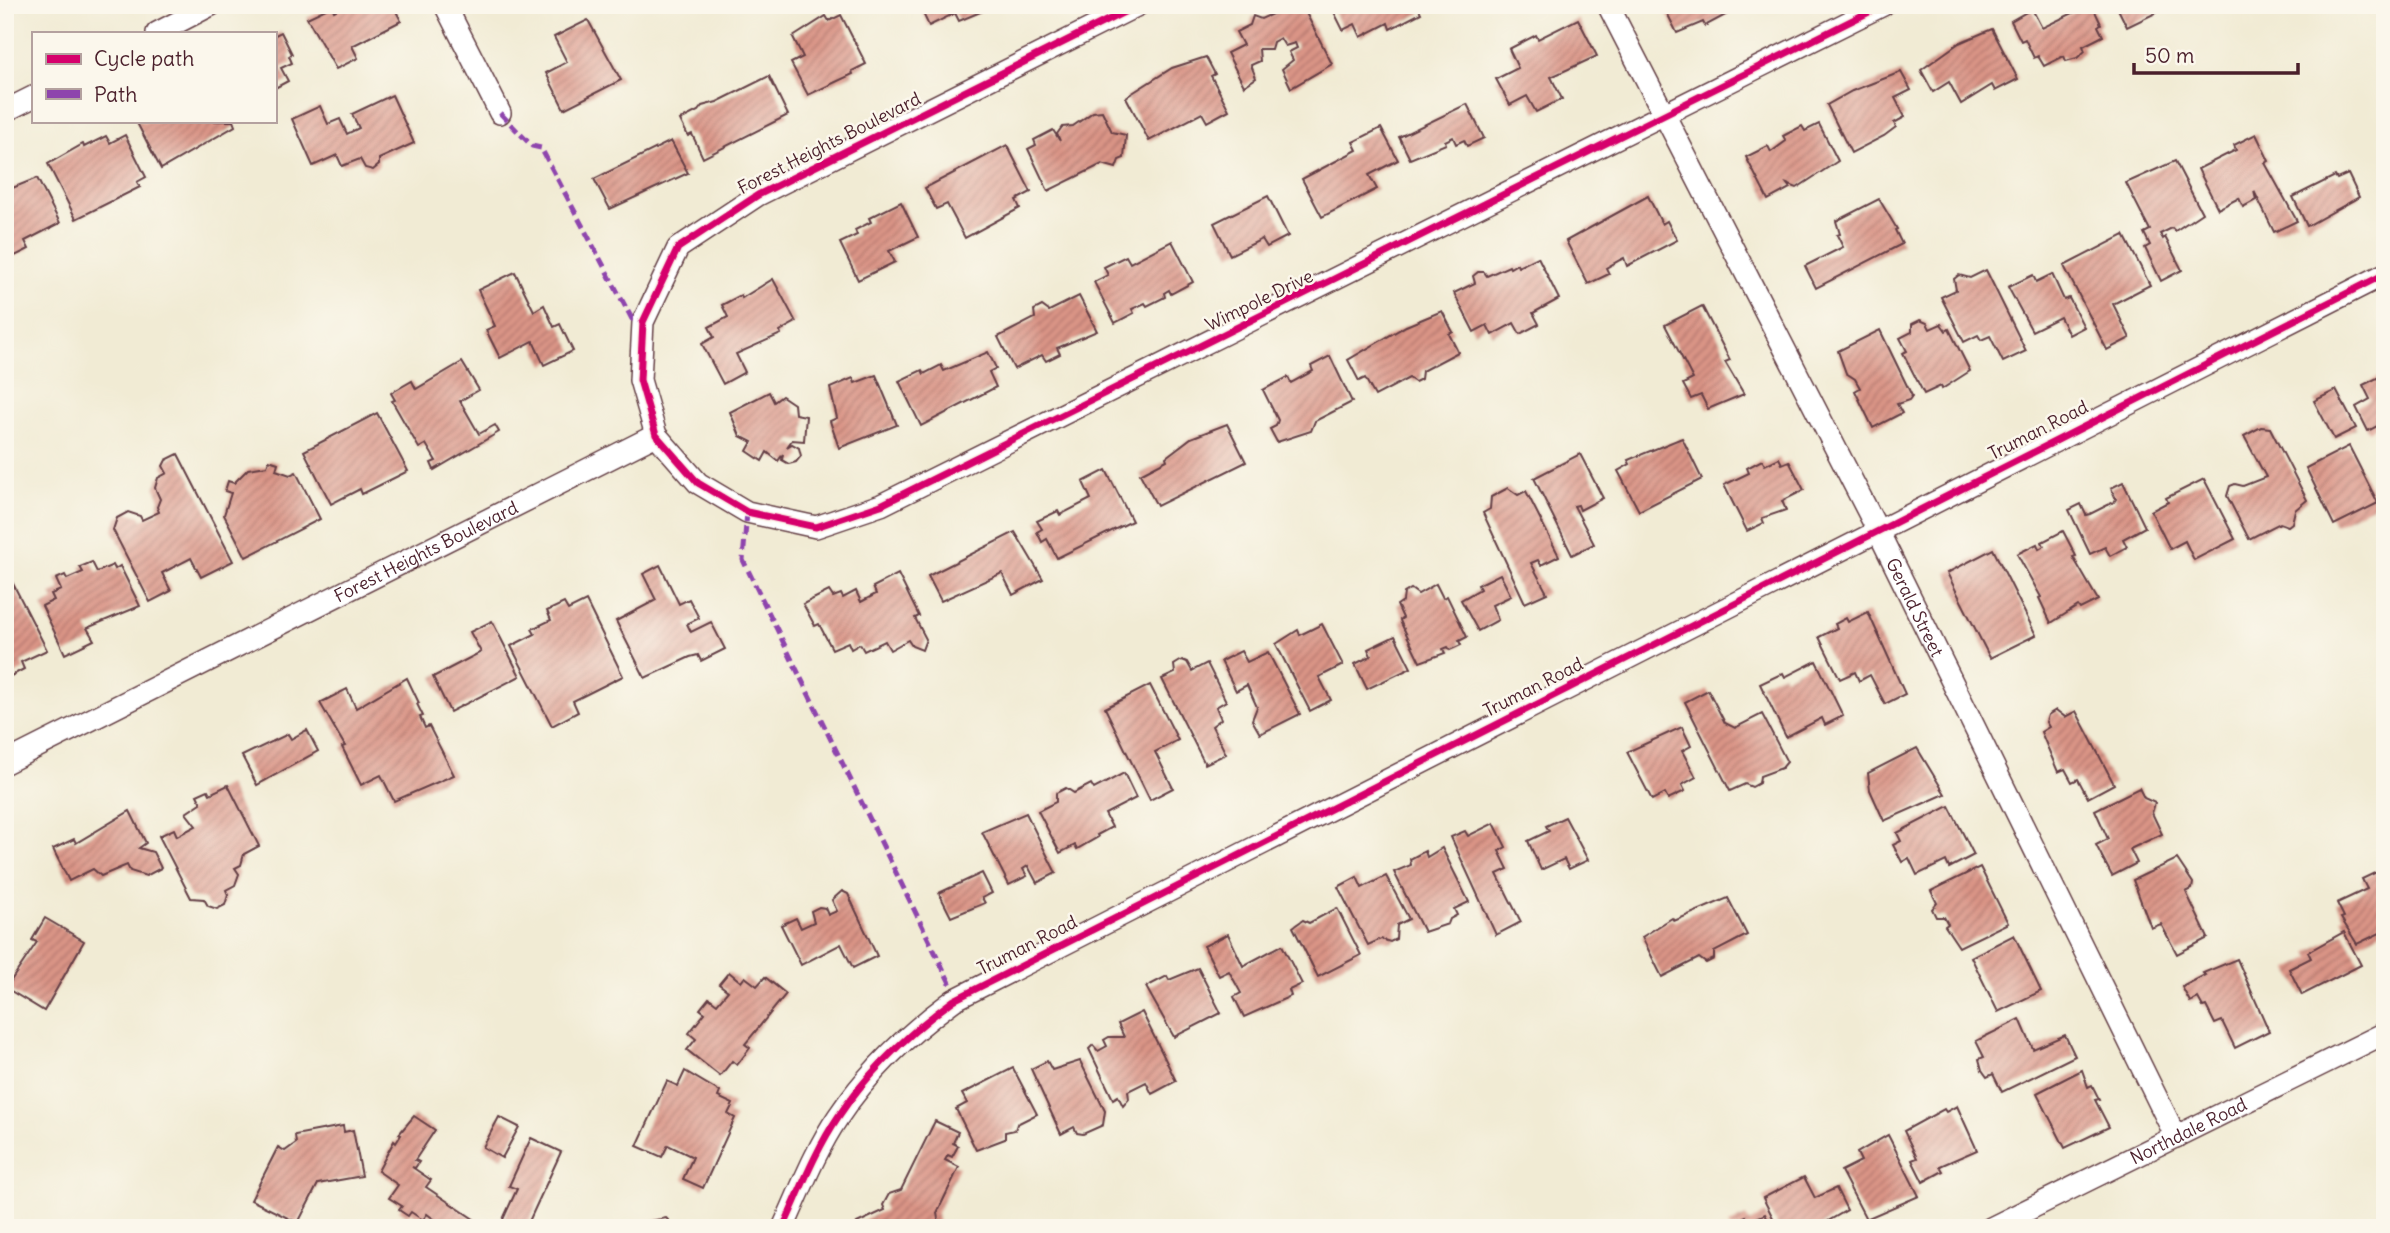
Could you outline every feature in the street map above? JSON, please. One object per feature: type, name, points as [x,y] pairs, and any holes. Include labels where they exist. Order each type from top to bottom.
[{"type":"street","points":[[159,32],[211,5]]},
{"type":"street","points":[[445,5],[500,113]]},
{"type":"street","name":"Forest Heights Boulevard","points":[[5,763],[656,435],[640,380],[643,322],[678,248],[758,195],[1138,5]]},
{"type":"street","name":"Gerald Street","points":[[1608,5],[1877,529],[2176,1137]]},
{"type":"street","name":"Wimpole Drive","points":[[656,435],[698,483],[747,512],[816,527],[881,505],[1666,116],[1883,5]]},
{"type":"street","points":[[5,111],[32,98]]},
{"type":"street","name":"Truman Road","points":[[783,1228],[822,1144],[860,1086],[925,1021],[954,1000],[1877,529],[2385,274]]},
{"type":"street","name":"Northdale Road","points":[[1991,1228],[2385,1033]]},
{"type":"building","points":[[345,5],[393,5],[401,21],[352,46],[358,58],[336,69],[307,18],[332,6],[334,11]]},
{"type":"building","points":[[919,5],[997,5],[959,21],[955,13],[929,26]]},
{"type":"building","points":[[1292,5],[1302,5],[1332,64],[1291,88],[1282,69],[1293,60],[1289,52],[1297,48],[1295,43],[1285,46],[1280,38],[1273,42],[1271,49],[1259,49],[1260,61],[1251,65],[1256,78],[1244,86],[1227,53],[1243,45],[1236,32],[1250,25],[1253,16],[1261,19]]},
{"type":"building","points":[[1337,5],[1417,5],[1421,13],[1390,29],[1388,23],[1361,37],[1355,24],[1343,30],[1332,8]]},
{"type":"building","points":[[1663,5],[1727,5],[1731,12],[1705,26],[1703,22],[1677,33]]},
{"type":"building","points":[[2069,5],[2092,5],[2101,24],[2098,26],[2103,36],[2083,46],[2085,51],[2077,58],[2066,61],[2064,56],[2044,66],[2038,56],[2034,58],[2025,39],[2021,41],[2011,21],[2032,9],[2042,28],[2073,13]]},
{"type":"building","points":[[2116,5],[2160,5],[2162,10],[2127,27]]},
{"type":"building","points":[[841,15],[866,64],[852,71],[853,74],[808,95],[791,63],[803,57],[793,37],[826,16],[829,21]]},
{"type":"building","points":[[1578,19],[1597,56],[1551,77],[1562,99],[1536,112],[1527,96],[1510,105],[1496,79],[1518,68],[1509,49],[1536,35],[1538,39]]},
{"type":"building","points":[[588,20],[621,80],[564,109],[546,73],[567,62],[554,37]]},
{"type":"building","points":[[1992,29],[2018,79],[1995,91],[1992,85],[1961,104],[1949,82],[1933,92],[1921,70],[1959,43]]},
{"type":"building","points":[[281,32],[292,54],[289,56],[292,63],[281,68],[288,81],[276,87],[276,34]]},
{"type":"building","points":[[1206,57],[1215,74],[1211,76],[1229,110],[1207,122],[1202,113],[1149,141],[1126,97],[1172,68]]},
{"type":"building","points":[[1901,72],[1911,90],[1895,98],[1905,117],[1894,123],[1896,127],[1884,136],[1851,153],[1827,105],[1852,91]]},
{"type":"building","points":[[769,76],[788,115],[703,158],[692,134],[688,136],[680,120],[702,106],[717,102]]},
{"type":"building","points":[[392,95],[414,143],[379,159],[379,165],[373,170],[365,168],[360,159],[342,166],[337,155],[313,166],[292,119],[320,106],[328,124],[340,119],[347,134],[359,128],[352,114]]},
{"type":"building","points":[[1467,104],[1484,138],[1467,146],[1464,140],[1456,144],[1453,137],[1445,141],[1446,144],[1410,159],[1399,137]]},
{"type":"building","points":[[1102,111],[1112,132],[1126,135],[1124,158],[1119,160],[1116,168],[1102,164],[1048,191],[1028,149],[1036,145],[1034,140],[1053,130],[1060,141],[1057,134],[1062,127],[1073,126],[1093,112]]},
{"type":"building","points":[[137,122],[233,122],[235,126],[161,169]]},
{"type":"building","points":[[1819,124],[1838,161],[1797,188],[1787,184],[1790,188],[1768,200],[1746,157],[1768,146],[1771,152],[1786,141],[1783,136],[1802,126],[1805,131]]},
{"type":"building","points":[[1381,128],[1398,160],[1369,175],[1377,189],[1322,217],[1302,179],[1357,150],[1353,142]]},
{"type":"building","points":[[2256,134],[2269,161],[2265,163],[2297,221],[2274,232],[2254,191],[2256,200],[2243,207],[2239,198],[2218,209],[2198,169],[2236,150],[2234,145]]},
{"type":"building","points":[[125,135],[146,177],[137,182],[140,187],[76,219],[48,164],[83,144],[84,147],[106,136],[110,143]]},
{"type":"building","points":[[671,141],[688,173],[610,209],[594,179]]},
{"type":"building","points":[[1007,145],[1031,192],[1016,200],[1020,208],[965,238],[947,204],[936,209],[925,188]]},
{"type":"building","points":[[2175,161],[2202,213],[2175,231],[2172,228],[2160,234],[2163,239],[2165,237],[2182,270],[2161,281],[2145,248],[2150,245],[2144,233],[2150,230],[2126,183]]},
{"type":"building","points":[[2348,174],[2359,197],[2307,226],[2293,197],[2335,176],[2337,179]]},
{"type":"building","points":[[37,178],[60,223],[25,241],[29,249],[5,261],[5,191]]},
{"type":"building","points":[[1268,196],[1288,236],[1267,247],[1262,239],[1230,255],[1214,223]]},
{"type":"building","points":[[1648,196],[1662,224],[1667,221],[1677,240],[1627,266],[1624,258],[1606,268],[1609,274],[1588,284],[1566,241]]},
{"type":"building","points":[[1879,199],[1897,229],[1895,230],[1902,244],[1816,288],[1805,266],[1843,247],[1837,235],[1840,234],[1836,221]]},
{"type":"building","points":[[901,202],[918,237],[889,251],[895,262],[858,280],[840,243],[857,235],[855,230],[871,222],[869,218]]},
{"type":"building","points":[[2124,235],[2150,285],[2113,304],[2130,338],[2107,350],[2064,266]]},
{"type":"building","points":[[1172,241],[1193,282],[1171,294],[1169,290],[1164,293],[1165,297],[1147,306],[1145,303],[1132,309],[1134,313],[1115,323],[1094,282],[1108,275],[1104,267],[1126,256],[1130,263]]},
{"type":"building","points":[[1538,257],[1559,299],[1533,313],[1539,324],[1520,334],[1514,323],[1492,335],[1487,325],[1474,332],[1454,293],[1475,283],[1473,276],[1478,272],[1484,272],[1487,276],[1509,266],[1510,268],[1517,264],[1518,267]]},
{"type":"building","points":[[1986,270],[2026,351],[2003,362],[1990,336],[1981,340],[1978,335],[1964,342],[1941,297],[1956,290],[1954,279],[1959,275],[1970,278]]},
{"type":"building","points":[[515,272],[534,311],[544,305],[554,327],[560,324],[573,351],[544,365],[533,341],[500,358],[486,330],[495,326],[478,290]]},
{"type":"building","points":[[2052,274],[2064,300],[2069,298],[2084,327],[2069,335],[2060,317],[2032,331],[2008,287],[2033,275],[2036,282]]},
{"type":"building","points":[[773,279],[796,322],[780,331],[781,334],[736,354],[745,372],[723,384],[702,344],[714,337],[709,327],[728,317],[722,305],[741,295],[742,298]]},
{"type":"building","points":[[1079,296],[1097,331],[1057,348],[1060,354],[1046,361],[1042,355],[1014,369],[998,337],[1035,318],[1034,310],[1042,306],[1049,311]]},
{"type":"building","points":[[1702,306],[1730,360],[1725,362],[1744,394],[1708,409],[1701,395],[1691,399],[1683,384],[1693,379],[1665,325]]},
{"type":"building","points":[[1442,311],[1453,332],[1449,334],[1458,352],[1422,371],[1421,379],[1415,382],[1409,378],[1375,396],[1365,378],[1359,381],[1348,360],[1406,326]]},
{"type":"building","points":[[1920,320],[1927,323],[1930,329],[1941,324],[1946,331],[1949,329],[1970,371],[1942,389],[1941,386],[1924,394],[1903,353],[1907,351],[1900,338],[1912,332],[1912,324]]},
{"type":"building","points":[[1880,330],[1912,396],[1909,400],[1897,404],[1902,413],[1873,428],[1855,391],[1860,388],[1855,379],[1846,373],[1838,351]]},
{"type":"building","points":[[988,352],[996,368],[989,372],[996,387],[921,426],[899,381],[922,370],[924,374],[941,365],[944,371]]},
{"type":"building","points":[[1330,356],[1352,402],[1315,421],[1311,431],[1277,442],[1270,429],[1276,426],[1278,420],[1263,390],[1288,377],[1291,383],[1313,371],[1311,366]]},
{"type":"building","points":[[462,362],[479,390],[460,401],[479,434],[495,425],[499,432],[434,470],[431,463],[436,461],[426,444],[419,448],[392,401],[395,400],[391,393],[412,381],[416,389]]},
{"type":"building","points":[[2385,374],[2385,414],[2382,416],[2385,422],[2368,431],[2356,407],[2370,399],[2363,385]]},
{"type":"building","points":[[876,375],[897,425],[839,448],[830,421],[837,418],[830,388],[853,378],[855,383]]},
{"type":"building","points":[[2336,390],[2356,428],[2334,439],[2314,401]]},
{"type":"building","points":[[769,392],[774,402],[782,396],[794,404],[795,414],[806,416],[804,441],[792,440],[787,447],[792,444],[799,448],[801,456],[796,462],[789,464],[782,460],[783,454],[778,461],[767,452],[762,461],[747,451],[752,442],[740,436],[730,412]]},
{"type":"building","points":[[377,413],[408,471],[362,494],[360,489],[331,504],[304,451]]},
{"type":"building","points":[[1227,424],[1246,462],[1157,506],[1140,474],[1167,460],[1166,457],[1191,438]]},
{"type":"building","points":[[2261,427],[2270,428],[2307,500],[2295,510],[2292,523],[2288,526],[2280,523],[2249,539],[2227,496],[2230,486],[2243,486],[2266,477],[2244,436]]},
{"type":"building","points":[[1682,438],[1702,479],[1639,511],[1618,471],[1630,464],[1628,460]]},
{"type":"building","points":[[2349,446],[2378,503],[2334,525],[2306,468]]},
{"type":"building","points":[[178,454],[233,561],[201,577],[191,558],[162,573],[171,591],[150,602],[113,530],[117,518],[128,512],[140,516],[142,520],[159,512],[157,507],[160,499],[155,488],[158,478],[167,473],[163,466],[166,460]]},
{"type":"building","points":[[1580,454],[1603,498],[1580,510],[1578,505],[1574,506],[1594,544],[1572,555],[1534,478]]},
{"type":"building","points":[[1779,458],[1782,464],[1789,461],[1804,490],[1782,501],[1786,510],[1762,518],[1764,523],[1747,531],[1724,485],[1749,473],[1747,468],[1762,460],[1765,465]]},
{"type":"building","points":[[269,460],[278,463],[276,470],[290,475],[296,472],[320,519],[246,557],[224,515],[231,493],[225,491],[228,481],[234,483],[248,469],[267,466]]},
{"type":"building","points":[[1106,470],[1132,521],[1057,558],[1047,539],[1042,542],[1037,532],[1042,529],[1037,521],[1058,511],[1060,515],[1091,499],[1083,482]]},
{"type":"building","points":[[2204,479],[2235,539],[2194,560],[2185,541],[2170,549],[2151,511],[2168,502],[2166,498]]},
{"type":"building","points":[[2123,482],[2145,527],[2123,539],[2127,547],[2110,556],[2105,547],[2090,554],[2069,510],[2081,504],[2086,515],[2114,502],[2116,499],[2111,488]]},
{"type":"building","points":[[1508,488],[1518,495],[1526,491],[1559,556],[1541,565],[1538,560],[1531,563],[1547,593],[1525,603],[1483,513],[1490,509],[1491,497]]},
{"type":"building","points":[[2063,531],[2076,556],[2073,557],[2098,600],[2080,609],[2078,606],[2051,623],[2039,598],[2041,597],[2017,554],[2037,544],[2039,549],[2044,546],[2042,542]]},
{"type":"building","points":[[1015,532],[1043,579],[1013,595],[1002,573],[941,601],[928,576]]},
{"type":"building","points":[[1993,549],[2036,635],[1990,658],[1947,573]]},
{"type":"building","points":[[92,562],[97,572],[113,565],[115,569],[120,566],[140,606],[87,628],[94,640],[65,654],[42,606],[54,600],[51,594],[61,590],[56,579],[65,575],[67,579],[83,572],[80,567]]},
{"type":"building","points":[[660,565],[679,604],[689,599],[699,618],[687,624],[691,632],[711,622],[725,649],[701,661],[698,655],[690,657],[645,678],[616,621],[656,600],[643,574]]},
{"type":"building","points":[[5,568],[47,650],[21,662],[24,669],[7,678]]},
{"type":"building","points":[[898,574],[919,616],[915,618],[926,639],[922,650],[912,646],[908,640],[890,650],[885,641],[864,651],[860,644],[851,649],[848,642],[832,649],[819,624],[815,626],[803,604],[829,591],[833,597],[841,594],[843,598],[856,591],[861,602],[876,594],[873,587]]},
{"type":"building","points":[[1500,574],[1511,596],[1492,605],[1498,620],[1478,631],[1461,600],[1480,589],[1478,585]]},
{"type":"building","points":[[1436,584],[1443,598],[1447,596],[1467,637],[1459,641],[1461,645],[1450,650],[1448,647],[1443,649],[1445,653],[1420,662],[1401,623],[1403,618],[1397,605],[1403,601],[1404,593],[1411,589],[1418,594]]},
{"type":"building","points":[[586,601],[623,676],[573,701],[578,712],[552,726],[511,646],[535,634],[532,629],[551,620],[547,611],[564,603],[568,610]]},
{"type":"building","points":[[1868,612],[1905,694],[1885,704],[1870,675],[1859,681],[1855,672],[1840,679],[1819,637],[1837,628],[1835,624],[1846,618],[1848,622]]},
{"type":"building","points":[[492,621],[520,676],[450,712],[433,677],[481,652],[470,632]]},
{"type":"building","points":[[1322,624],[1343,665],[1319,677],[1331,700],[1310,711],[1276,644],[1298,630],[1300,635]]},
{"type":"building","points":[[1395,636],[1411,668],[1367,689],[1355,664],[1371,656],[1368,649]]},
{"type":"building","points":[[1241,651],[1247,662],[1268,652],[1300,714],[1260,734],[1252,720],[1257,707],[1247,685],[1236,691],[1221,661]]},
{"type":"building","points":[[1182,660],[1187,662],[1192,671],[1207,663],[1226,701],[1216,707],[1221,719],[1212,726],[1226,754],[1205,764],[1162,679],[1175,673],[1174,665]]},
{"type":"building","points":[[1816,661],[1843,716],[1825,725],[1822,718],[1786,737],[1760,684],[1783,673],[1785,677]]},
{"type":"building","points":[[407,678],[419,703],[417,704],[423,716],[420,717],[425,728],[429,726],[454,775],[394,801],[381,775],[361,785],[342,747],[345,746],[320,703],[347,689],[356,708]]},
{"type":"building","points":[[1150,685],[1178,740],[1155,752],[1173,788],[1150,800],[1105,708]]},
{"type":"building","points":[[1708,690],[1725,723],[1735,728],[1762,714],[1787,762],[1782,768],[1760,776],[1759,783],[1752,787],[1745,784],[1730,791],[1685,702]]},
{"type":"building","points":[[2056,710],[2065,717],[2076,711],[2114,784],[2088,798],[2078,779],[2072,782],[2065,769],[2058,772],[2041,732],[2049,727],[2046,722],[2048,715]]},
{"type":"building","points":[[1682,727],[1691,746],[1682,751],[1696,777],[1682,785],[1685,791],[1668,799],[1665,793],[1652,800],[1627,752]]},
{"type":"building","points":[[307,730],[318,751],[257,785],[242,756],[288,734],[291,739]]},
{"type":"building","points":[[1917,748],[1945,794],[1884,821],[1870,790],[1868,773]]},
{"type":"building","points":[[1124,773],[1136,798],[1105,814],[1112,827],[1077,849],[1075,845],[1060,853],[1038,811],[1056,802],[1056,793],[1066,788],[1074,793],[1091,784],[1094,789]]},
{"type":"building","points":[[228,785],[259,846],[244,854],[241,865],[235,868],[239,874],[235,885],[226,890],[228,895],[225,905],[217,909],[208,906],[204,899],[191,898],[159,836],[174,829],[177,836],[196,826],[186,813],[201,803],[197,795],[208,790],[210,794]]},
{"type":"building","points":[[2139,788],[2144,798],[2155,803],[2152,813],[2162,834],[2130,849],[2137,863],[2112,876],[2096,845],[2108,839],[2095,810]]},
{"type":"building","points":[[1949,806],[1974,855],[1949,868],[1946,861],[1917,875],[1909,858],[1902,862],[1893,845],[1901,841],[1897,833]]},
{"type":"building","points":[[130,811],[146,843],[139,848],[153,852],[161,868],[146,876],[130,871],[127,865],[101,876],[93,869],[69,881],[53,849],[74,839],[76,843]]},
{"type":"building","points":[[1026,813],[1056,873],[1037,883],[1028,866],[1023,869],[1027,876],[1009,885],[982,832]]},
{"type":"building","points":[[1565,817],[1588,860],[1569,869],[1564,859],[1541,870],[1528,841],[1549,831],[1546,826]]},
{"type":"building","points":[[1494,823],[1506,847],[1499,851],[1508,869],[1497,874],[1521,922],[1496,935],[1451,837],[1465,831],[1468,836]]},
{"type":"building","points":[[1442,848],[1469,902],[1454,909],[1457,915],[1450,919],[1448,924],[1424,932],[1394,872],[1411,865],[1410,859],[1425,851],[1427,857]]},
{"type":"building","points":[[2177,859],[2193,883],[2192,889],[2186,892],[2208,938],[2177,954],[2161,924],[2151,928],[2133,880]]},
{"type":"building","points":[[1980,867],[2008,923],[1959,947],[1945,926],[1948,924],[1944,917],[1936,917],[1932,909],[1937,903],[1931,891]]},
{"type":"building","points":[[2385,868],[2385,937],[2382,932],[2357,944],[2341,918],[2344,917],[2337,903],[2367,889],[2362,879]]},
{"type":"building","points":[[982,873],[992,893],[982,898],[985,903],[951,917],[939,893]]},
{"type":"building","points":[[1386,876],[1409,919],[1397,925],[1396,939],[1390,942],[1381,939],[1368,945],[1338,887],[1357,877],[1362,888]]},
{"type":"building","points":[[842,891],[848,894],[877,956],[853,968],[841,944],[801,965],[781,925],[796,918],[801,928],[814,922],[811,911],[819,907],[825,908],[828,915],[837,911],[832,900]]},
{"type":"building","points":[[1728,898],[1747,935],[1714,952],[1714,959],[1706,963],[1699,958],[1662,977],[1642,937],[1672,918],[1674,921]]},
{"type":"building","points":[[1337,908],[1361,955],[1318,977],[1293,927],[1303,920],[1309,923]]},
{"type":"building","points":[[45,918],[84,941],[44,1011],[6,988],[37,942],[32,940]]},
{"type":"building","points":[[2344,932],[2361,965],[2302,995],[2289,969],[2311,958],[2308,952]]},
{"type":"building","points":[[1228,934],[1243,966],[1282,945],[1302,984],[1289,990],[1291,996],[1244,1017],[1234,997],[1241,993],[1229,971],[1219,976],[1204,946]]},
{"type":"building","points":[[2014,935],[2041,991],[1998,1012],[1971,957]]},
{"type":"building","points":[[2237,959],[2269,1031],[2235,1048],[2222,1021],[2215,1024],[2206,1006],[2203,1007],[2198,998],[2190,1002],[2182,987],[2205,975],[2203,973]]},
{"type":"building","points":[[1198,968],[1221,1013],[1174,1037],[1146,987],[1167,976],[1169,980]]},
{"type":"building","points":[[729,972],[741,982],[745,977],[757,986],[765,977],[786,994],[745,1044],[750,1048],[737,1065],[732,1061],[720,1076],[687,1050],[696,1039],[689,1033],[705,1013],[700,1009],[709,998],[717,1004],[728,991],[719,984]]},
{"type":"building","points":[[1142,1012],[1176,1081],[1152,1094],[1146,1082],[1128,1091],[1129,1099],[1123,1106],[1118,1096],[1113,1099],[1089,1049],[1093,1045],[1098,1051],[1107,1046],[1104,1040],[1109,1037],[1124,1037],[1118,1024]]},
{"type":"building","points":[[2020,1019],[2033,1049],[2065,1035],[2075,1056],[2002,1092],[1993,1074],[1987,1077],[1982,1070],[1979,1059],[1984,1057],[1976,1041]]},
{"type":"building","points":[[1047,1061],[1052,1070],[1080,1061],[1105,1111],[1103,1125],[1083,1134],[1077,1133],[1074,1127],[1061,1134],[1031,1069]]},
{"type":"building","points":[[1013,1068],[1037,1114],[1017,1124],[1015,1130],[1005,1132],[1005,1139],[976,1150],[956,1109],[967,1103],[962,1094]]},
{"type":"building","points":[[2082,1070],[2088,1087],[2092,1085],[2099,1099],[2095,1100],[2109,1127],[2065,1148],[2037,1093]]},
{"type":"building","points":[[685,1071],[720,1092],[718,1097],[733,1104],[728,1114],[735,1118],[703,1188],[683,1179],[693,1157],[668,1145],[662,1157],[637,1146],[667,1081],[678,1086]]},
{"type":"building","points":[[1957,1106],[1977,1150],[1940,1166],[1943,1171],[1923,1182],[1912,1160],[1917,1158],[1904,1131],[1944,1109],[1946,1112]]},
{"type":"building","points":[[414,1116],[435,1130],[415,1160],[419,1162],[415,1168],[412,1167],[431,1180],[426,1187],[487,1228],[446,1228],[427,1214],[423,1220],[411,1212],[408,1216],[399,1210],[402,1206],[389,1198],[398,1185],[378,1171],[394,1141],[396,1143],[401,1135],[399,1134]]},
{"type":"building","points":[[499,1117],[519,1127],[502,1158],[483,1147]]},
{"type":"building","points":[[935,1121],[958,1132],[953,1143],[958,1146],[952,1157],[948,1155],[945,1160],[959,1167],[937,1213],[937,1228],[860,1228],[857,1223],[885,1210],[883,1205],[889,1194],[901,1190]]},
{"type":"building","points":[[343,1126],[344,1132],[353,1130],[362,1176],[318,1184],[298,1223],[251,1200],[278,1147],[285,1151],[296,1143],[295,1135]]},
{"type":"building","points":[[1888,1135],[1919,1196],[1866,1219],[1841,1171],[1861,1161],[1857,1153]]},
{"type":"building","points":[[531,1138],[561,1152],[526,1228],[499,1228],[517,1189],[509,1186]]},
{"type":"building","points":[[1804,1177],[1815,1198],[1836,1188],[1847,1210],[1816,1228],[1778,1228],[1763,1198]]},
{"type":"building","points":[[1765,1214],[1772,1228],[1730,1228],[1728,1225],[1746,1216],[1749,1222]]},
{"type":"building","points":[[666,1218],[676,1228],[642,1228],[646,1222]]},
{"type":"marked path","points":[[500,113],[532,146],[541,148],[632,319],[643,322]]},
{"type":"marked path","points":[[747,512],[743,560],[951,985]]},
{"type":"cycle path","points":[[1138,5],[758,195],[678,248],[643,322],[640,380],[656,435],[698,483],[747,512],[816,527],[881,505],[1883,5]]},
{"type":"cycle path","points":[[783,1228],[822,1143],[850,1100],[891,1054],[954,1000],[2385,274]]}]
